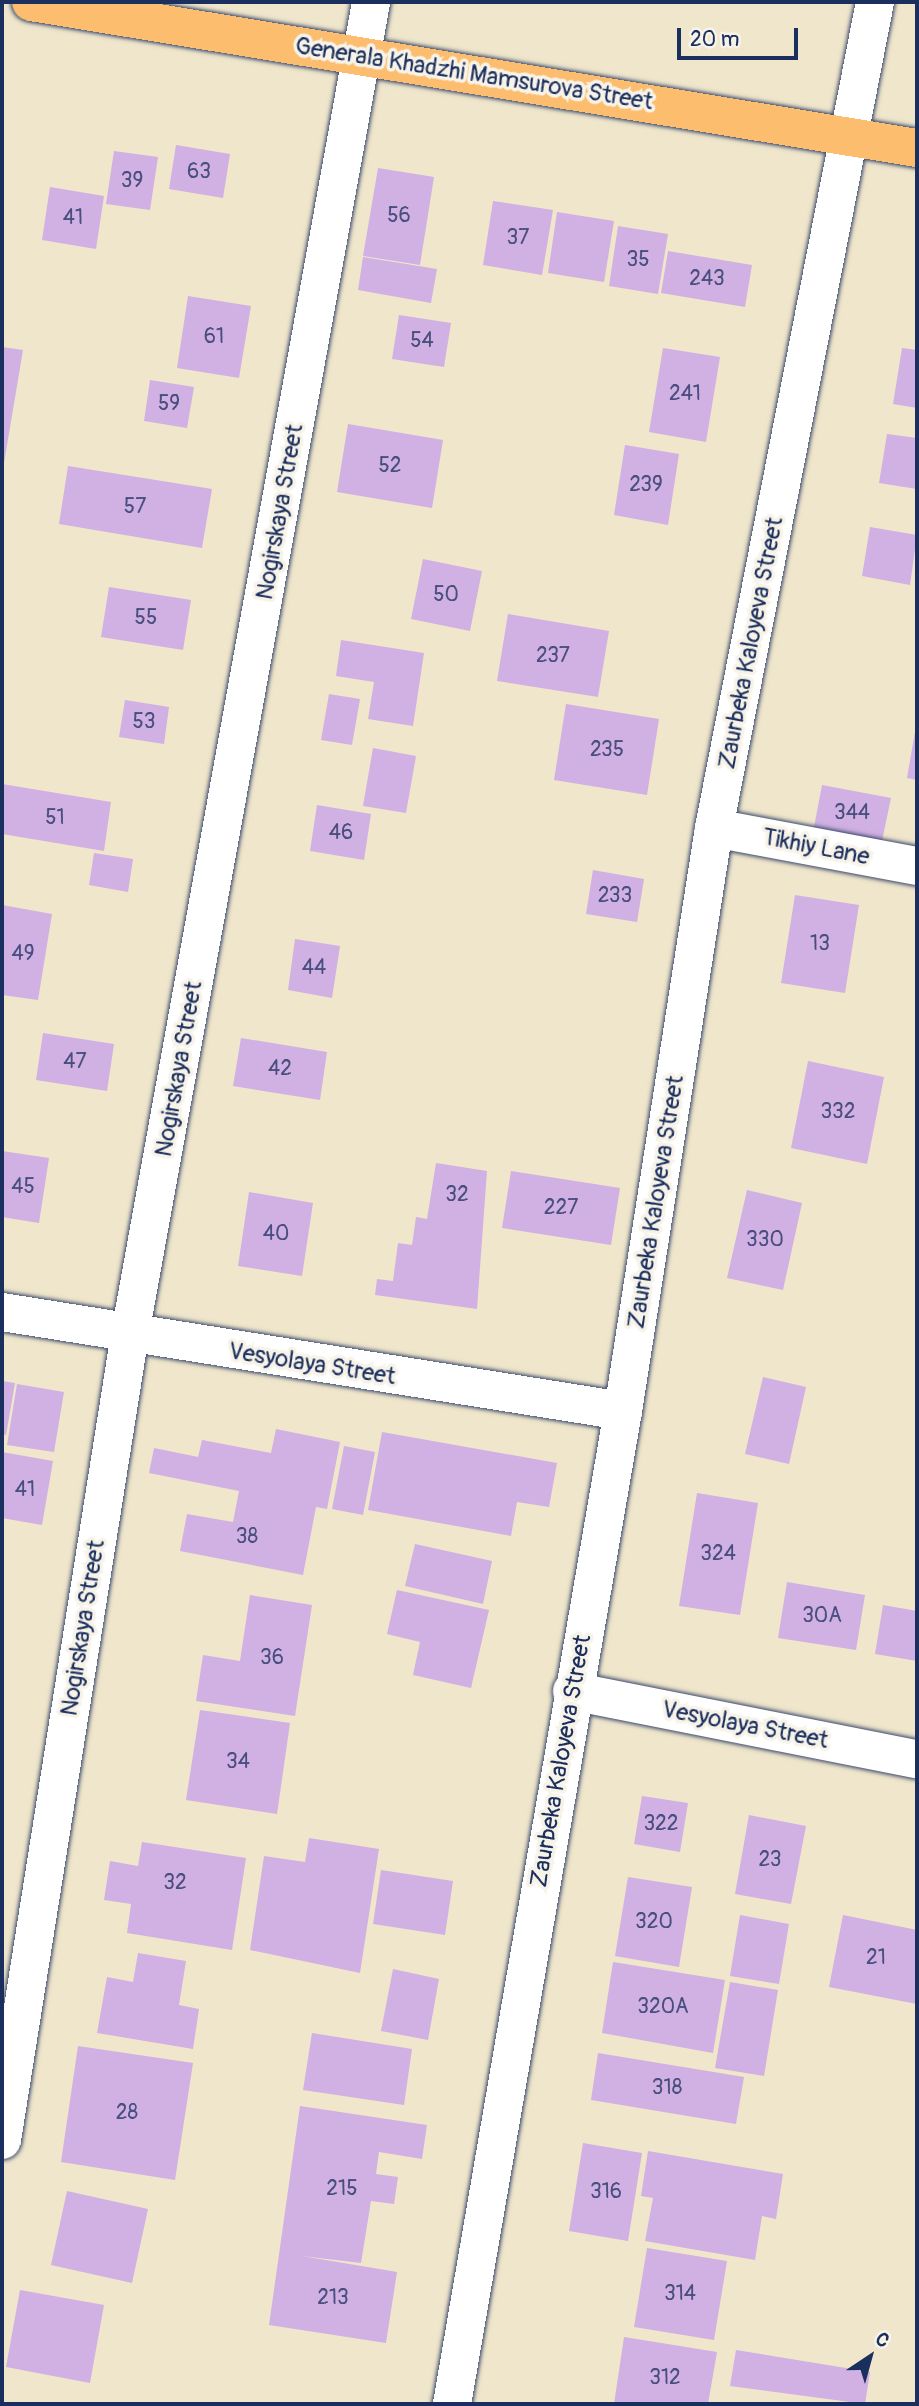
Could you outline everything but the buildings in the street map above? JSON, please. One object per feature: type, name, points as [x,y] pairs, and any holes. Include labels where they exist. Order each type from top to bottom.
[{"type":"main road","name":"Generala Khadzhi Mamsurova Street","points":[[31,2],[917,148]]},
{"type":"street","name":"Nogirskaya Street","points":[[2,2140],[130,1334],[371,2]]},
{"type":"street","name":"Zaurbeka Kaloyeva Street","points":[[452,2404],[572,1691],[623,1411],[715,828],[875,2]]},
{"type":"street","name":"Tikhiy Lane","points":[[715,828],[917,866]]},
{"type":"street","name":"Vesyolaya Street","points":[[2,1312],[623,1411]]},
{"type":"street","name":"Vesyolaya Street","points":[[572,1691],[917,1759]]}]
